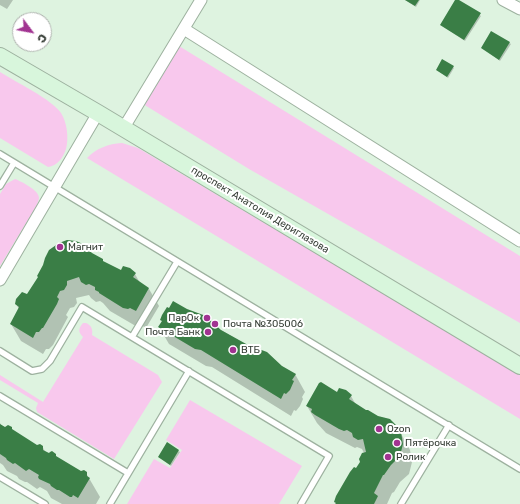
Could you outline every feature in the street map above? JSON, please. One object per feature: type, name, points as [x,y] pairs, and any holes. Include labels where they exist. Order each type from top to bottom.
[{"type":"main road","name":"проспект Анатолия Дериглазова","points":[[0,56],[98,113],[520,366]]},
{"type":"street","points":[[123,128],[201,0]]},
{"type":"street","points":[[503,0],[520,9]]},
{"type":"street","points":[[184,29],[520,241]]},
{"type":"street","points":[[0,280],[98,113]]},
{"type":"lane","points":[[0,154],[520,469]]},
{"type":"lane","points":[[0,186],[14,163]]},
{"type":"lane","points":[[132,337],[177,262]]},
{"type":"lane","points":[[0,351],[32,371],[42,370],[50,362],[82,307],[329,456],[300,504]]},
{"type":"lane","points":[[110,504],[188,371]]},
{"type":"lane","points":[[0,396],[128,473]]},
{"type":"lane","points":[[401,504],[448,425]]},
{"type":"lane","points":[[0,477],[45,504]]},
{"type":"shaded area","points":[[179,46],[520,256],[520,323],[249,169],[143,104]]},
{"type":"shaded area","points":[[0,72],[50,102],[61,113],[66,125],[67,145],[63,155],[54,165],[48,167],[0,138]]},
{"type":"shaded area","points":[[122,143],[138,148],[520,375],[520,419],[87,158],[103,147]]},
{"type":"shaded area","points":[[15,179],[33,189],[38,195],[39,199],[37,205],[0,266],[0,194],[6,184]]},
{"type":"shaded area","points":[[83,323],[90,326],[92,329],[92,335],[158,375],[162,382],[114,459],[37,412],[36,408],[38,403],[0,380],[0,375],[43,402],[83,337],[79,330]]},
{"type":"shaded area","points":[[190,400],[302,466],[279,504],[127,504],[154,459],[170,468],[182,450],[166,440]]},
{"type":"building","points":[[405,0],[419,0],[415,6]]},
{"type":"building","points":[[455,0],[459,0],[481,13],[464,40],[440,25]]},
{"type":"building","points":[[491,31],[510,42],[499,60],[481,48]]},
{"type":"building","points":[[442,59],[454,66],[447,77],[436,70]]},
{"type":"building","points":[[67,240],[76,241],[83,244],[92,253],[103,259],[103,261],[121,270],[123,266],[130,268],[136,273],[133,277],[149,288],[136,311],[130,308],[123,308],[95,290],[95,287],[81,282],[79,277],[67,281],[67,285],[64,290],[60,291],[57,297],[59,299],[57,304],[43,328],[39,332],[36,332],[33,338],[10,324],[19,307],[15,304],[16,299],[22,292],[27,294],[38,277],[37,276],[49,250],[59,243]]},
{"type":"building","points":[[173,301],[187,309],[206,316],[221,330],[248,345],[267,352],[282,366],[296,374],[292,380],[294,381],[290,390],[286,394],[284,393],[281,399],[201,350],[195,349],[158,327],[162,321],[160,320],[162,315]]},
{"type":"building","points":[[321,382],[337,392],[339,388],[346,390],[352,395],[349,399],[378,416],[390,419],[401,432],[403,444],[401,452],[383,475],[374,493],[378,496],[374,504],[335,504],[336,503],[334,502],[350,472],[354,467],[356,468],[360,462],[359,459],[362,453],[366,452],[363,439],[358,440],[347,430],[344,431],[339,429],[315,415],[311,412],[312,409],[306,406]]},
{"type":"building","points":[[0,424],[5,427],[8,425],[12,427],[12,429],[37,445],[40,444],[43,446],[43,450],[49,453],[52,451],[56,454],[56,456],[81,471],[84,470],[87,472],[87,476],[90,478],[78,498],[73,495],[70,497],[57,490],[50,484],[39,479],[39,475],[29,469],[26,471],[15,463],[13,464],[0,454]]},
{"type":"building","points":[[167,442],[179,450],[170,465],[158,457]]},
{"type":"place","name":"Магнит","points":[[60,247]]},
{"type":"place","name":"ПарОк","points":[[207,318]]},
{"type":"place","name":"Почта №305006","points":[[215,324]]},
{"type":"place","name":"Почта Банк","points":[[208,332]]},
{"type":"place","name":"ВТБ","points":[[233,350]]},
{"type":"place","name":"Ozon","points":[[379,429]]},
{"type":"place","name":"Пятёрочка","points":[[397,443]]},
{"type":"place","name":"Ролик","points":[[388,457]]}]
